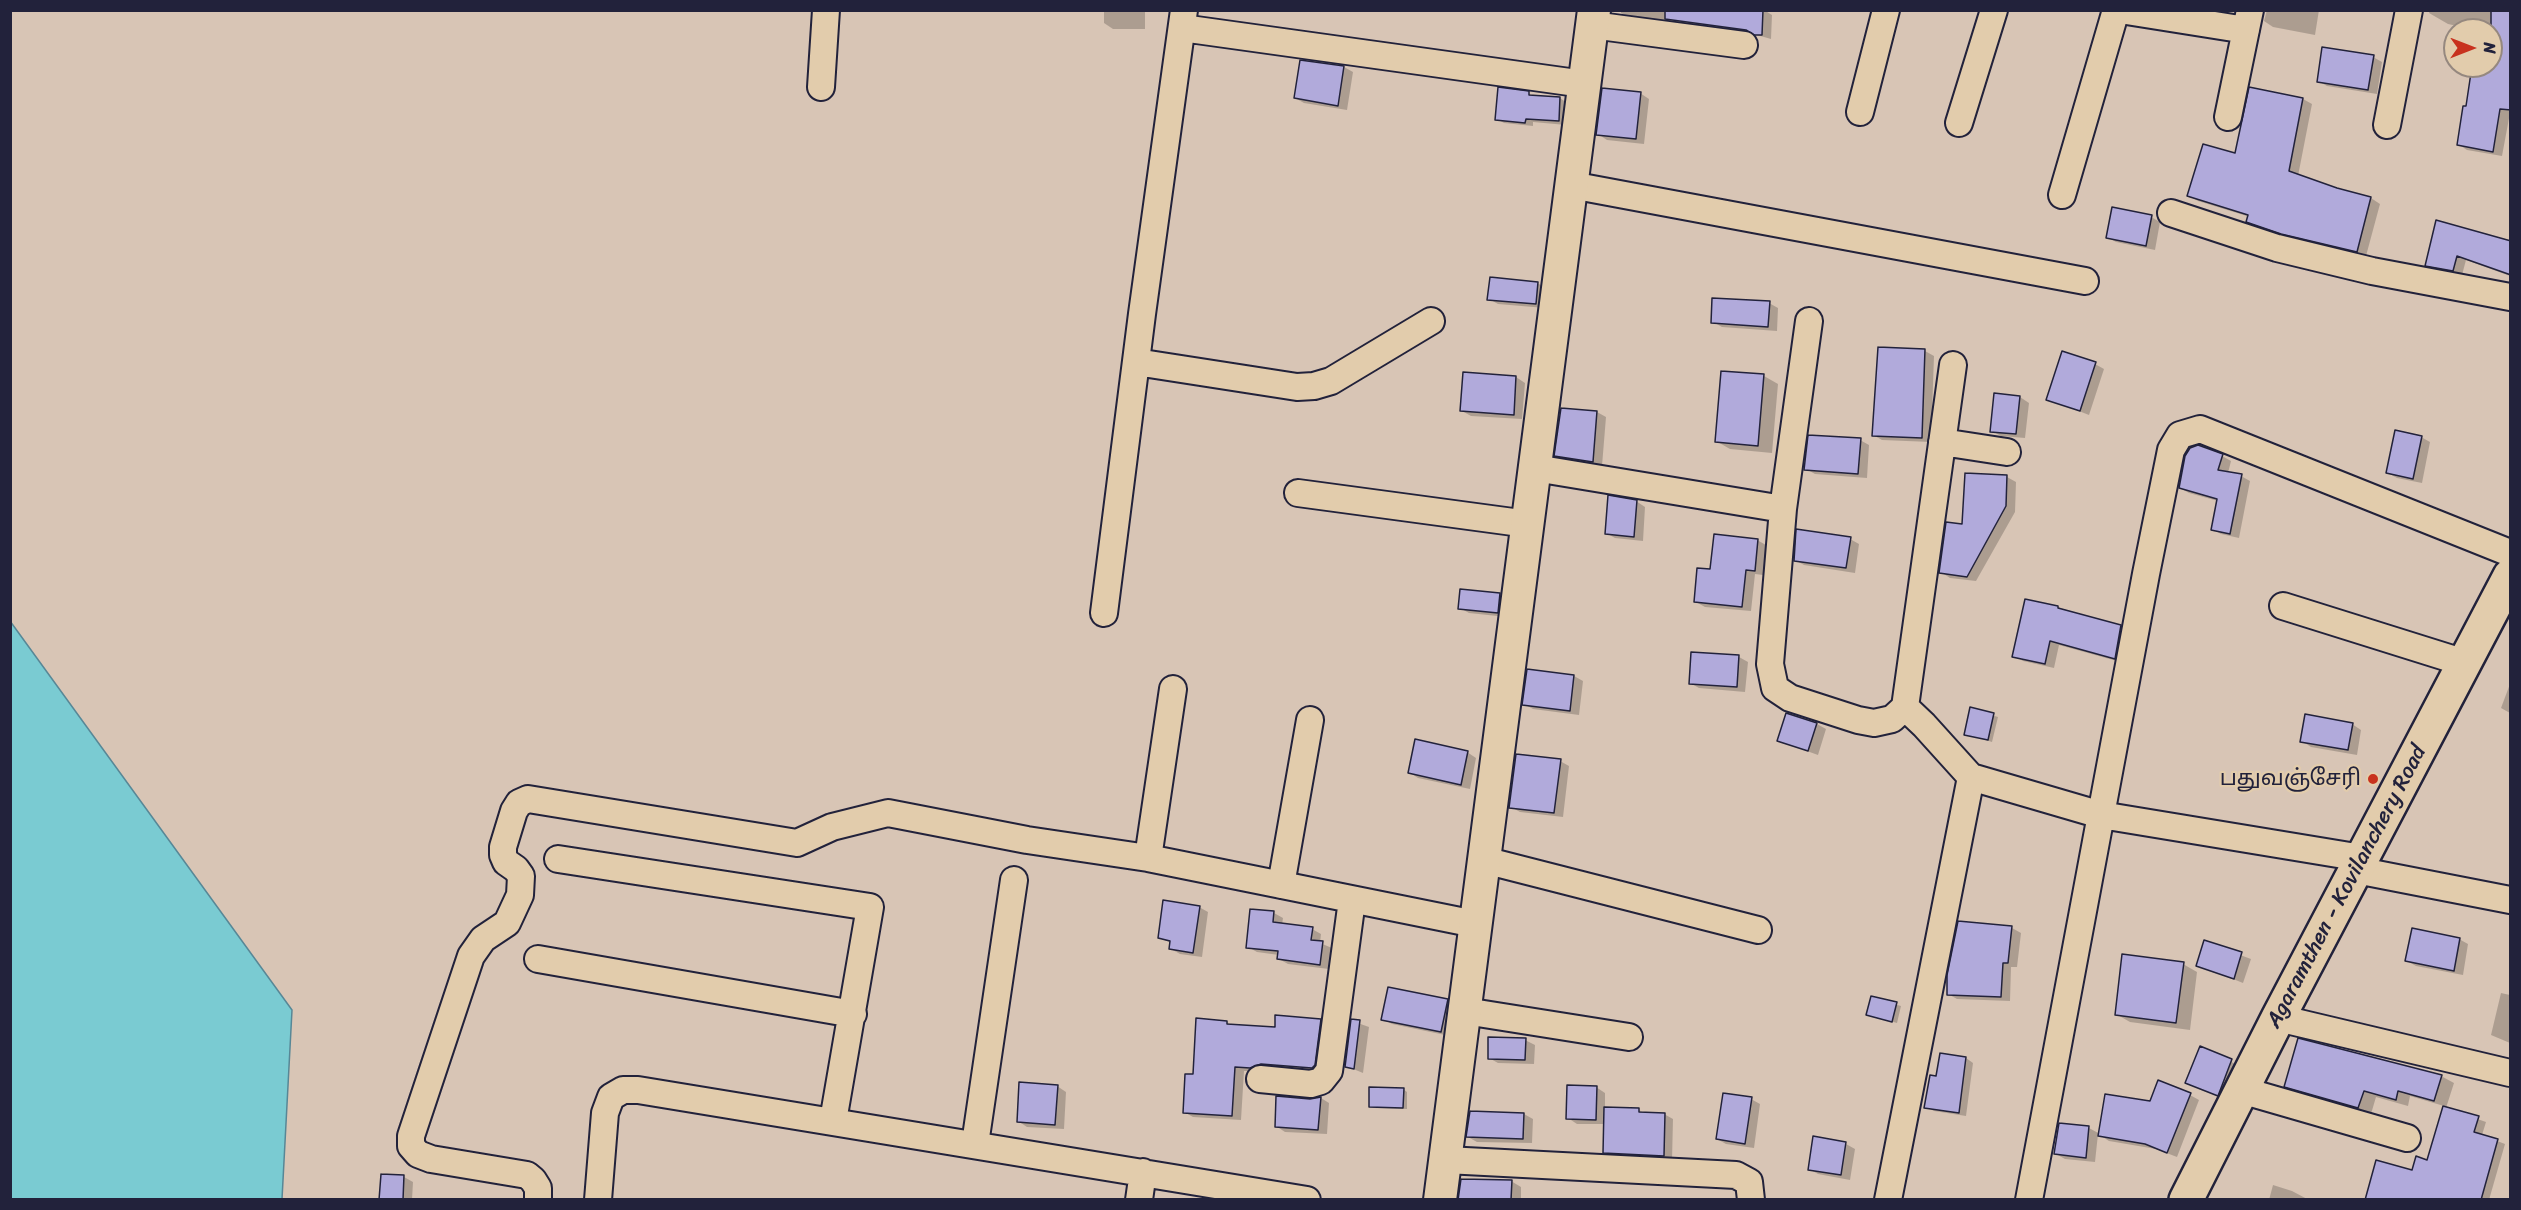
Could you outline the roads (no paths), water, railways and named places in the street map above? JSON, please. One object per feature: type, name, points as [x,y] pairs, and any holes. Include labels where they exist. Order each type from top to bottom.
[{"type":"main road","name":"Agaramthen - Kovilanchery Road","points":[[2186,1200],[2278,1018],[2465,663],[2506,596]]},
{"type":"street","points":[[820,87],[826,10]]},
{"type":"street","points":[[1860,112],[1886,10]]},
{"type":"street","points":[[1959,123],[1994,10]]},
{"type":"street","points":[[2062,195],[2118,10],[2248,20],[2228,117]]},
{"type":"street","points":[[2387,125],[2409,10]]},
{"type":"street","points":[[1440,1200],[1593,18],[1744,45]]},
{"type":"street","points":[[1104,613],[1183,19],[1584,84]]},
{"type":"street","points":[[1571,185],[2085,281]]},
{"type":"street","points":[[2172,213],[2277,248],[2372,271],[2511,297]]},
{"type":"street","points":[[1136,362],[1297,387],[1314,386],[1331,381],[1431,321]]},
{"type":"street","points":[[1809,321],[1783,509],[1770,664],[1775,688],[1790,698],[1874,723],[1892,719],[1905,707],[1953,365]]},
{"type":"street","points":[[2029,1200],[2171,450],[2180,435],[2200,429],[2511,554]]},
{"type":"street","points":[[1942,442],[2007,452]]},
{"type":"street","points":[[1535,468],[1783,509]]},
{"type":"street","points":[[1298,494],[1528,524]]},
{"type":"street","points":[[2283,606],[2465,663]]},
{"type":"street","points":[[1148,858],[1173,688]]},
{"type":"street","points":[[1905,707],[1971,777],[2101,815],[2359,864],[2511,900]]},
{"type":"street","points":[[1281,885],[1310,720]]},
{"type":"street","points":[[1888,1200],[1971,777]]},
{"type":"street","points":[[538,1200],[538,1188],[526,1175],[431,1160],[418,1154],[411,1146],[411,1136],[471,956],[483,939],[507,923],[520,894],[520,876],[516,868],[507,862],[503,855],[506,838],[519,803],[537,800],[797,843],[832,827],[888,813],[1027,840],[1148,858],[1475,924]]},
{"type":"street","points":[[558,858],[870,907],[833,1120]]},
{"type":"street","points":[[1484,860],[1758,930]]},
{"type":"street","points":[[975,1144],[1014,880]]},
{"type":"street","points":[[1260,1079],[1311,1084],[1322,1081],[1329,1071],[1352,900]]},
{"type":"street","points":[[538,959],[853,1014]]},
{"type":"street","points":[[1465,1011],[1629,1037]]},
{"type":"street","points":[[2278,1018],[2511,1073]]},
{"type":"street","points":[[598,1200],[605,1113],[611,1097],[623,1090],[638,1090],[833,1120],[1307,1200]]},
{"type":"street","points":[[2241,1090],[2407,1138]]},
{"type":"street","points":[[1446,1160],[1736,1175],[1749,1182],[1751,1200]]},
{"type":"street","points":[[1139,1200],[1143,1172]]},
{"type":"water","points":[[10,621],[292,1010],[282,1199],[11,1199]]},
{"type":"place","name":"பதுவஞ்சேரி","points":[[2373,779]]}]
